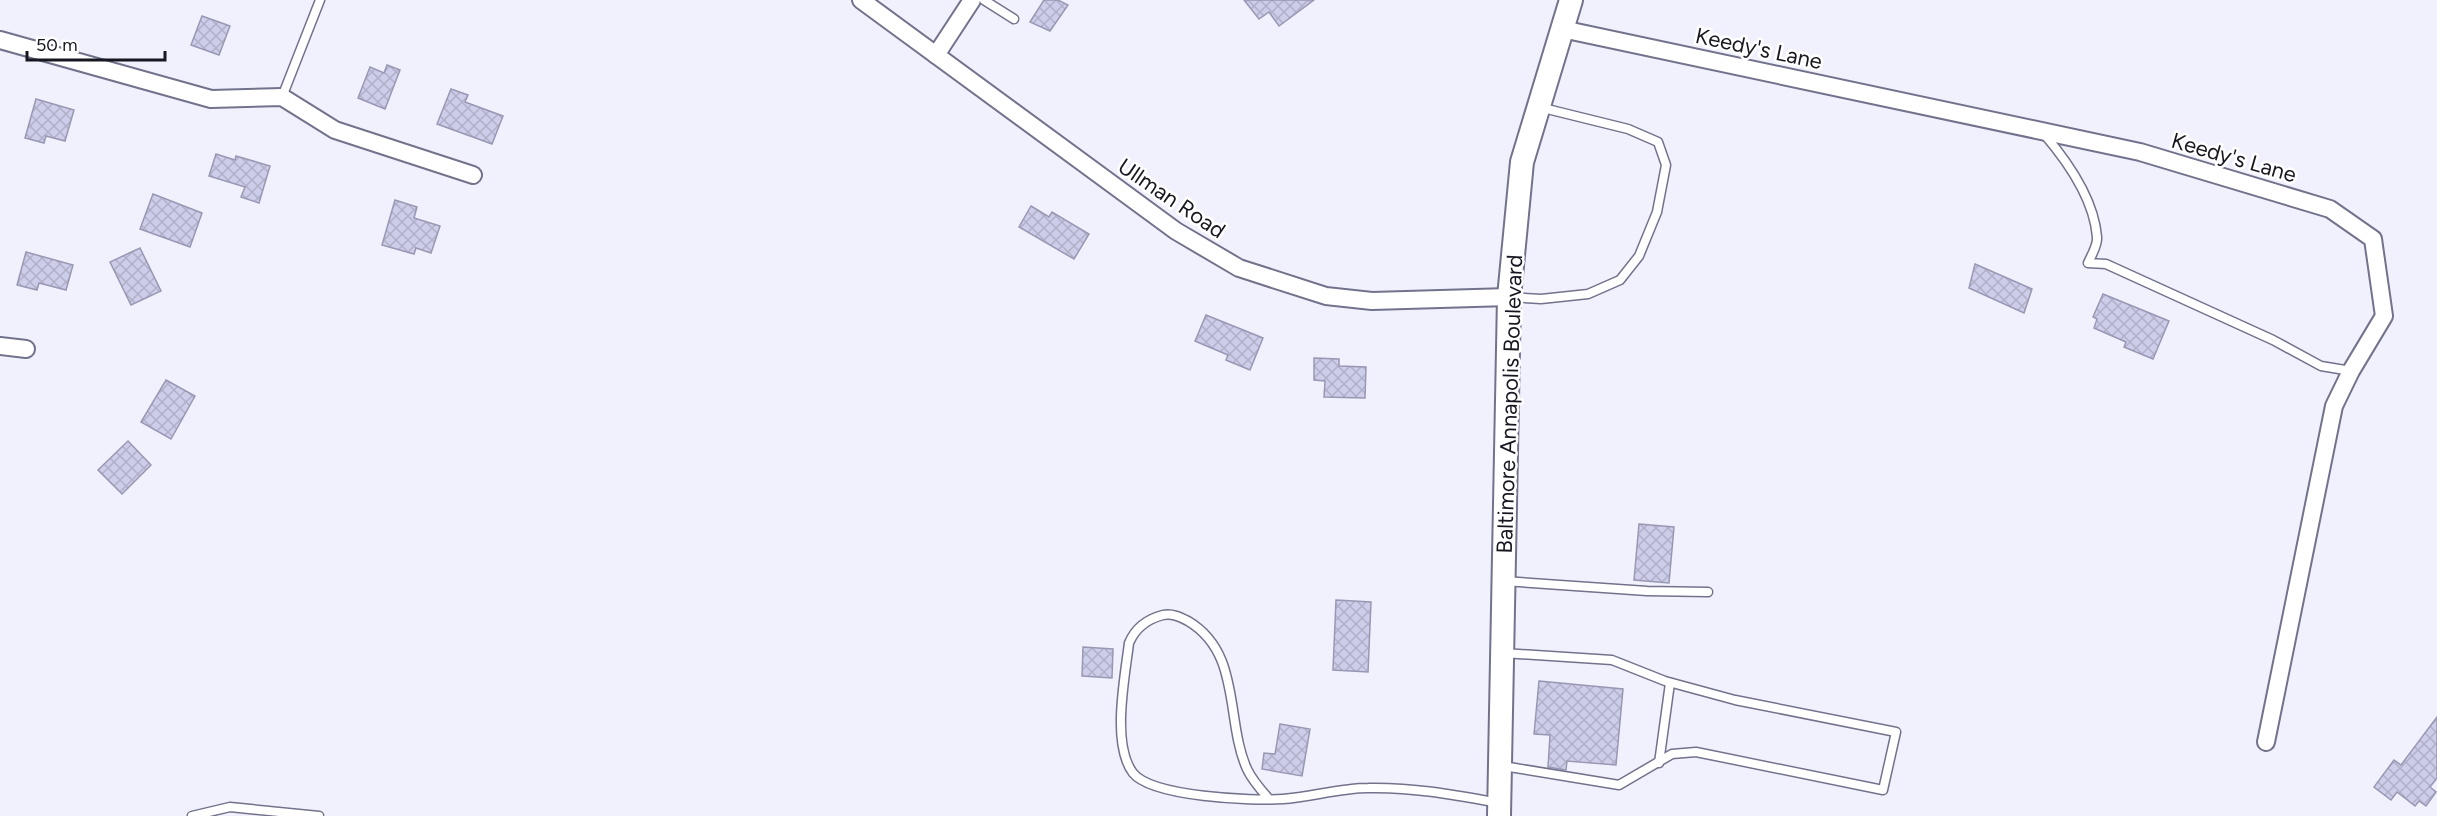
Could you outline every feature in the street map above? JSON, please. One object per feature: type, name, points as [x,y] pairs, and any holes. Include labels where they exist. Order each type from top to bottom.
[{"type":"main road","name":"Baltimore Annapolis Boulevard","points":[[1499,809],[1509,297],[1522,162],[1571,0]]},
{"type":"street","name":"Ullman Road","points":[[861,0],[1176,231],[1239,268],[1326,296],[1372,301],[1509,297]]},
{"type":"street","points":[[936,55],[972,0]]},
{"type":"street","name":"Keedy's Lane","points":[[1562,29],[2140,152],[2330,208],[2373,239],[2384,316],[2351,371],[2334,406],[2266,742]]},
{"type":"street","points":[[0,40],[211,99],[282,97],[334,130],[473,175]]},
{"type":"street","points":[[0,346],[26,349]]},
{"type":"lane","points":[[282,97],[320,0]]},
{"type":"lane","points":[[984,0],[1014,19]]},
{"type":"lane","points":[[1509,297],[1541,299],[1588,294],[1620,280],[1639,256],[1657,212],[1666,165],[1658,142],[1628,129],[1539,107]]},
{"type":"lane","points":[[2041,131],[2063,156],[2091,214],[2098,239],[2088,263],[2106,264],[2273,340],[2321,366],[2351,371]]},
{"type":"lane","points":[[1503,581],[1647,591],[1708,592]]},
{"type":"lane","points":[[1269,799],[1247,770],[1225,666],[1213,641],[1198,627],[1179,616],[1166,614],[1144,623],[1133,634],[1129,643],[1121,735],[1123,752],[1134,775],[1168,792],[1269,799],[1366,788],[1415,788],[1499,809]]},
{"type":"lane","points":[[1500,765],[1619,785],[1672,754],[1696,752],[1883,790],[1896,732],[1735,700],[1670,683],[1612,660],[1502,653]]},
{"type":"lane","points":[[1659,763],[1670,683]]},
{"type":"lane","points":[[192,816],[230,807],[319,816]]},
{"type":"building","points":[[1044,0],[1058,0],[1068,5],[1050,31],[1030,22]]},
{"type":"building","points":[[1244,0],[1314,0],[1279,26],[1269,12],[1259,19]]},
{"type":"building","points":[[202,16],[230,26],[219,55],[191,45]]},
{"type":"building","points":[[387,65],[400,70],[385,109],[358,98],[370,67],[384,73]]},
{"type":"building","points":[[451,89],[468,95],[465,102],[503,116],[492,144],[437,124]]},
{"type":"building","points":[[36,99],[74,110],[65,141],[46,136],[44,143],[25,138]]},
{"type":"building","points":[[216,154],[235,160],[236,156],[270,166],[259,203],[241,197],[245,187],[209,176]]},
{"type":"building","points":[[153,194],[202,213],[190,247],[140,229]]},
{"type":"building","points":[[395,200],[417,207],[414,218],[440,226],[431,253],[416,248],[414,254],[382,245]]},
{"type":"building","points":[[1031,206],[1049,217],[1052,212],[1089,234],[1074,259],[1019,227]]},
{"type":"building","points":[[140,248],[161,291],[131,305],[110,262]]},
{"type":"building","points":[[26,252],[73,265],[66,290],[39,283],[37,290],[17,285]]},
{"type":"building","points":[[1975,264],[2032,289],[2024,313],[1969,288]]},
{"type":"building","points":[[2103,294],[2169,321],[2153,359],[2124,347],[2126,342],[2094,328],[2097,319],[2093,317]]},
{"type":"building","points":[[1206,315],[1263,338],[1250,370],[1226,360],[1228,355],[1195,341]]},
{"type":"building","points":[[1314,358],[1339,359],[1339,366],[1366,367],[1365,398],[1324,397],[1325,381],[1314,380]]},
{"type":"building","points":[[166,380],[195,396],[171,439],[141,422]]},
{"type":"building","points":[[128,441],[151,465],[122,494],[98,470]]},
{"type":"building","points":[[1639,524],[1674,527],[1669,583],[1634,580]]},
{"type":"building","points":[[1336,600],[1371,602],[1368,672],[1333,670]]},
{"type":"building","points":[[1083,647],[1113,649],[1112,678],[1082,676]]},
{"type":"building","points":[[1539,681],[1623,689],[1616,765],[1567,761],[1566,770],[1548,767],[1550,735],[1534,734]]},
{"type":"building","points":[[2437,717],[2437,778],[2430,787],[2436,792],[2426,806],[2419,801],[2415,806],[2397,792],[2391,800],[2374,787],[2394,760],[2401,765]]},
{"type":"building","points":[[1280,724],[1310,729],[1302,776],[1262,769],[1264,753],[1275,754]]}]
